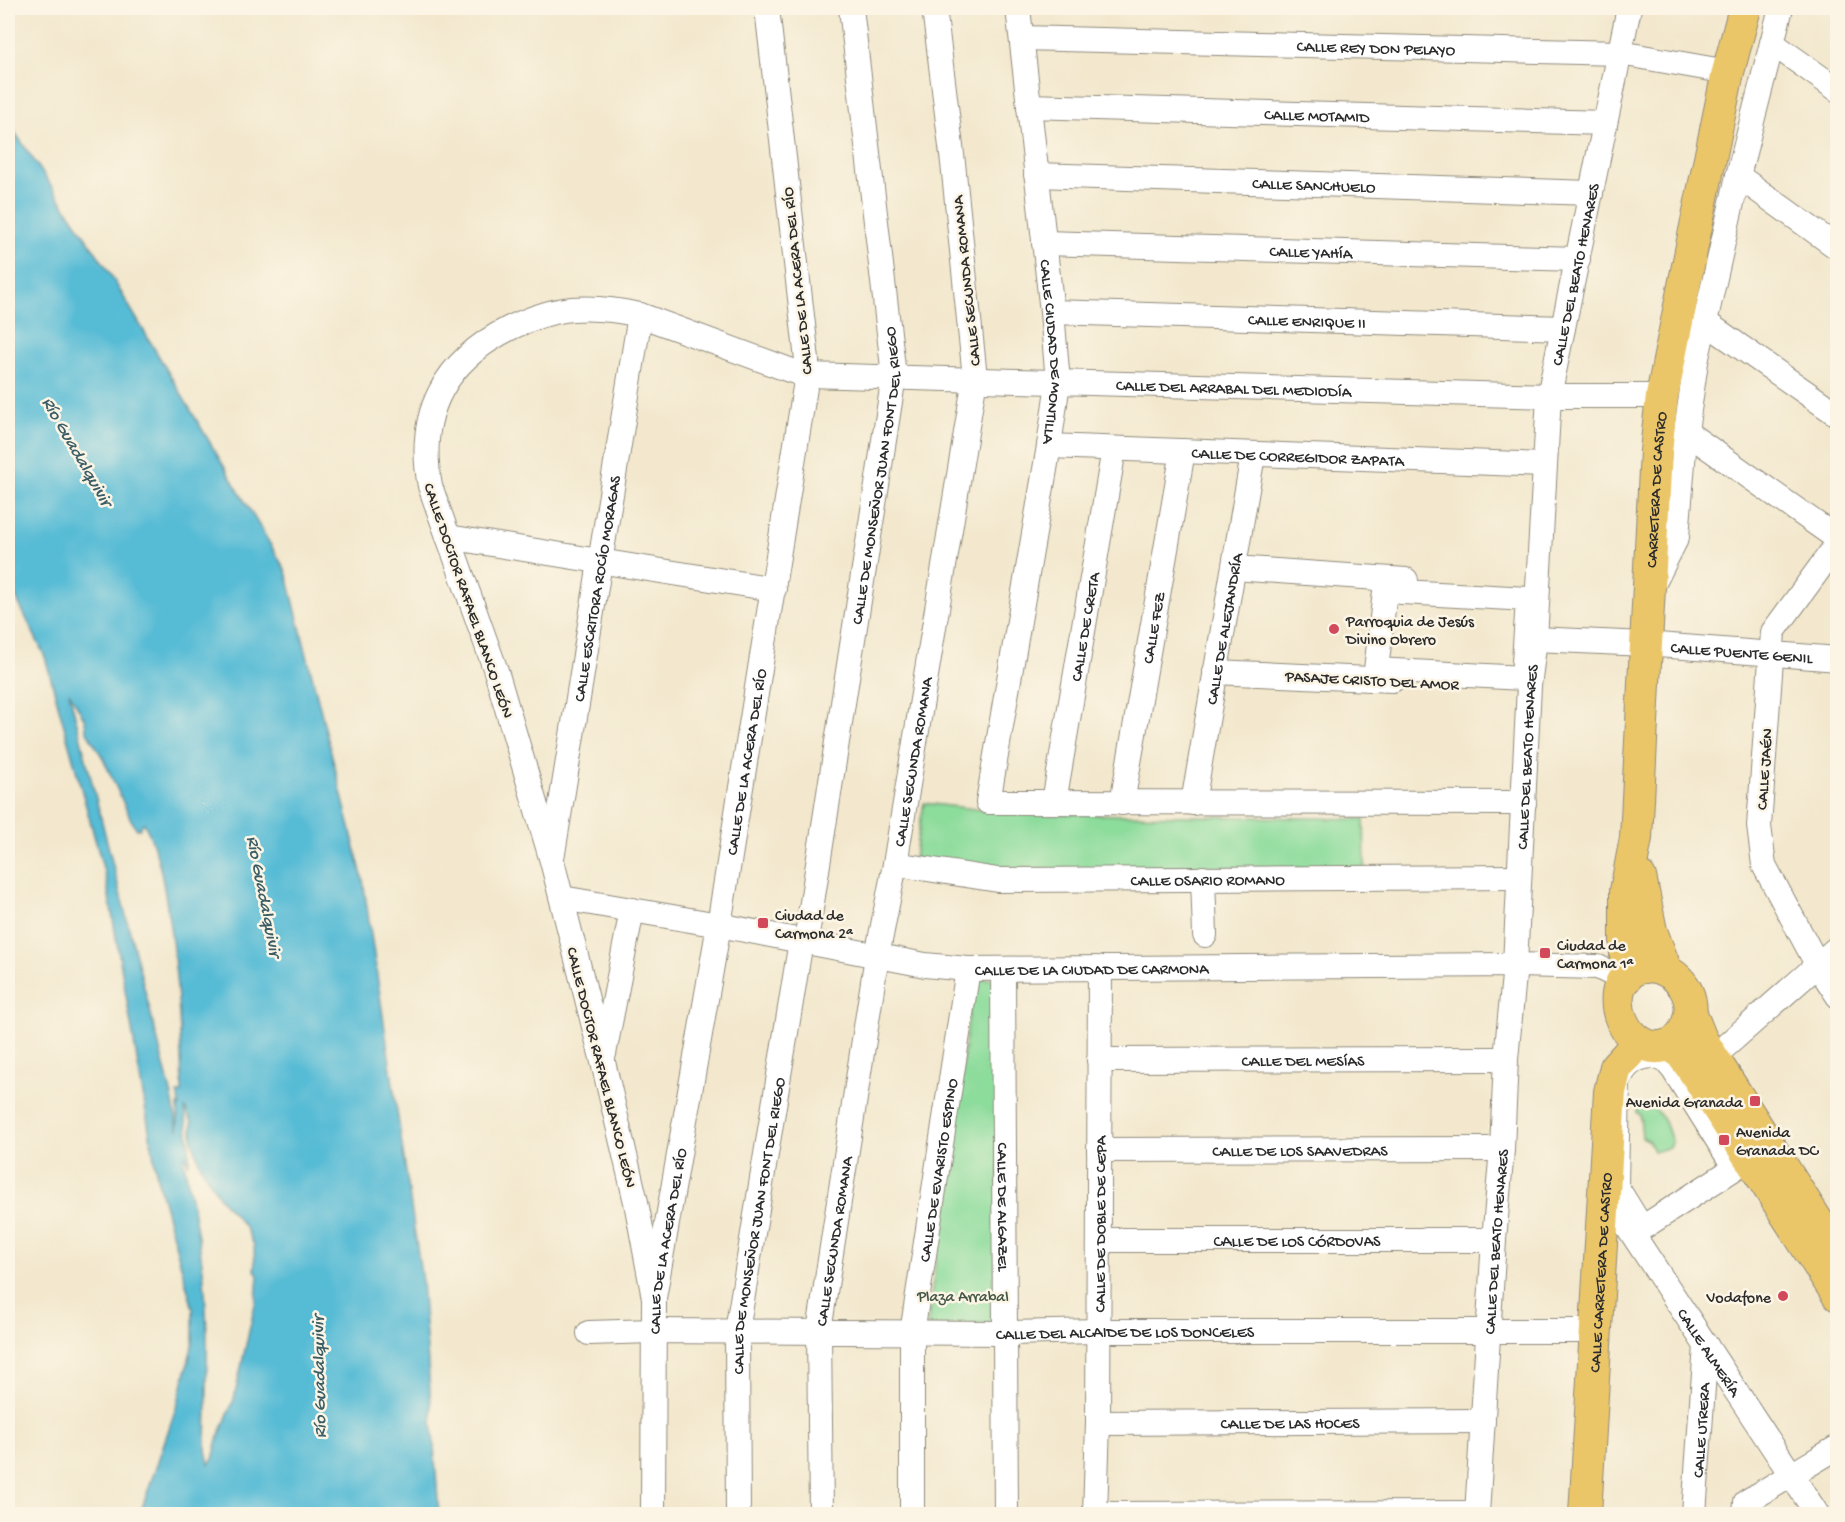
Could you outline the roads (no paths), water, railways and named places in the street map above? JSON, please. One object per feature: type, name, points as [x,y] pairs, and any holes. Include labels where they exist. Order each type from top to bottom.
[{"type":"main road","name":"CARRETERA DE CASTRO","points":[[1625,979],[1626,891],[1636,838],[1647,597],[1656,451],[1662,396],[1728,72],[1745,8]]},
{"type":"main road","points":[[1636,838],[1642,890],[1651,931],[1665,968],[1681,981],[1688,993],[1691,1014],[1701,1039],[1838,1254]]},
{"type":"main road","points":[[1665,968],[1652,966],[1640,968],[1631,972],[1625,979],[1620,990],[1618,1004],[1624,1027],[1639,1042],[1650,1048],[1657,1048],[1671,1045],[1683,1033],[1691,1014]]},
{"type":"main road","name":"CALLE CARRETERA DE CASTRO","points":[[1585,1515],[1610,1092],[1616,1067],[1639,1042]]},
{"type":"main road","points":[[1671,1045],[1680,1052],[1692,1068],[1838,1295]]},
{"type":"street","name":"CALLE DE LA ACERA DEL RÍO","points":[[653,1515],[652,1331],[654,1298],[719,925],[807,375],[767,8]]},
{"type":"street","name":"CALLE DE MONSEÑOR JUAN FONT DEL RIEGO","points":[[738,1515],[737,1331],[804,941],[894,376],[851,8]]},
{"type":"street","name":"CALLE SECUNDA ROMANA","points":[[821,1515],[819,1331],[878,956],[975,378],[953,163],[934,8]]},
{"type":"street","name":"CALLE CIUDAD DE MONTILLA","points":[[1018,8],[1058,382],[988,802],[1054,802]]},
{"type":"street","name":"CALLE DEL BEATO HENARES","points":[[1477,1514],[1506,1059],[1515,965],[1529,686],[1535,639],[1549,396],[1629,8]]},
{"type":"street","points":[[1647,597],[1677,537],[1686,432],[1696,362],[1738,176],[1781,8]]},
{"type":"street","name":"CALLE REY DON PELAYO","points":[[1022,38],[1620,53],[1728,72]]},
{"type":"street","points":[[1772,43],[1838,90]]},
{"type":"street","name":"CALLE MOTAMID","points":[[1029,106],[1605,123]]},
{"type":"street","name":"CALLE SANCHUELO","points":[[1036,175],[1590,193]]},
{"type":"street","points":[[1738,176],[1838,248]]},
{"type":"street","name":"CALLE YAHÍA","points":[[1044,243],[1578,259]]},
{"type":"street","name":"CALLE DOCTOR RAFAEL BLANCO LEÓN","points":[[654,1298],[636,1202],[552,861],[496,671],[430,486],[425,458],[428,423],[441,388],[453,370],[466,357],[489,340],[520,323],[544,314],[571,309],[597,308],[640,315],[807,375]]},
{"type":"street","name":"CALLE ENRIQUE II","points":[[1052,312],[1563,328]]},
{"type":"street","name":"CALLE ESCRITORA ROCÍO MORAGAS","points":[[552,861],[640,315]]},
{"type":"street","points":[[1705,322],[1838,415]]},
{"type":"street","name":"CALLE DEL ARRABAL DEL MEDIODÍA","points":[[807,375],[1549,396],[1662,396]]},
{"type":"street","points":[[1686,432],[1838,541]]},
{"type":"street","name":"CALLE DE CORREGIDOR ZAPATA","points":[[1049,446],[1545,465]]},
{"type":"street","name":"CALLE DE CRETA","points":[[1054,802],[1114,448]]},
{"type":"street","name":"CALLE FEZ","points":[[1122,803],[1183,451]]},
{"type":"street","name":"CALLE DE ALEJANDRÍA","points":[[1193,803],[1253,455]]},
{"type":"street","points":[[448,537],[774,589]]},
{"type":"street","name":"CALLE JAÉN","points":[[1838,541],[1773,632],[1759,826],[1764,865],[1817,964],[1838,996]]},
{"type":"street","points":[[1233,568],[1537,589]]},
{"type":"street","points":[[1385,591],[1528,599],[1523,678],[1376,670],[1385,591]]},
{"type":"street","points":[[1535,639],[1645,644]]},
{"type":"street","name":"CALLE PUENTE GENIL","points":[[1645,644],[1770,656],[1838,659]]},
{"type":"street","name":"PASAJE CRISTO DEL AMOR","points":[[1215,672],[1529,686]]},
{"type":"street","points":[[1054,802],[1524,803]]},
{"type":"street","name":"CALLE OSARIO ROMANO","points":[[895,864],[998,880],[1519,877]]},
{"type":"street","points":[[1203,878],[1205,935]]},
{"type":"street","name":"CALLE DE LA CIUDAD DE CARMONA","points":[[561,898],[719,925],[925,965],[968,969],[1515,965],[1598,967],[1625,979]]},
{"type":"street","points":[[603,1062],[632,910]]},
{"type":"street","points":[[1720,1051],[1838,947]]},
{"type":"street","name":"CALLE DE EVARISTO ESPINO","points":[[912,1515],[912,1333],[968,969]]},
{"type":"street","name":"CALLE DE DOBLE DE CEPA","points":[[1095,1514],[1098,1423],[1100,969]]},
{"type":"street","name":"CALLE DE ALGAZEL","points":[[1003,970],[1006,1515]]},
{"type":"street","points":[[1653,1056],[1665,1060],[1673,1069],[1735,1168],[1642,1228],[1616,1186],[1618,1083],[1621,1073],[1630,1063],[1640,1057],[1653,1056]]},
{"type":"street","name":"CALLE DEL MESÍAS","points":[[1099,1060],[1506,1059]]},
{"type":"street","name":"CALLE DE LOS SAAVEDRAS","points":[[1099,1150],[1502,1149]]},
{"type":"street","name":"CALLE ALMERÍA","points":[[1603,1189],[1817,1515]]},
{"type":"street","name":"CALLE DOCTOR RAFAEL BLANCO LEÓN","points":[[636,1202],[645,1206],[660,1206],[671,1202]]},
{"type":"street","name":"CALLE DE LOS CÓRDOVAS","points":[[1099,1240],[1494,1240]]},
{"type":"street","name":"CALLE DEL ALCAIDE DE LOS DONCELES","points":[[589,1333],[652,1331],[1004,1333],[1596,1331]]},
{"type":"street","name":"CALLE UTRERA","points":[[1694,1515],[1706,1345]]},
{"type":"street","name":"CALLE DE LAS HOCES","points":[[1098,1423],[1483,1421]]},
{"type":"street","points":[[1745,1515],[1746,1502],[1838,1447]]},
{"type":"street","points":[[1095,1514],[1477,1514]]},
{"type":"water","name":"Río Guadalquivir","points":[[8,122],[106,267],[286,571],[363,880],[422,1281],[439,1514],[140,1514],[178,1402],[193,1343],[193,1309],[158,1182],[106,879],[45,657],[8,581]],"holes":[[[69,692],[85,720],[86,730],[103,758],[131,820],[137,829],[140,829],[144,823],[161,870],[179,1007],[182,1093],[177,1093],[180,1106],[178,1105],[178,1130],[172,1097]],[[185,1108],[192,1122],[192,1141],[201,1167],[220,1198],[245,1227],[254,1245],[255,1270],[258,1275],[256,1300],[234,1399],[218,1439],[213,1459],[209,1464],[206,1450],[206,1300],[200,1249],[184,1161],[185,1154],[188,1163],[189,1159]]]},
{"type":"place","name":"Parroquia de Jesús Divino Obrero","points":[[1334,629]]},
{"type":"place","name":"Ciudad de Carmona 2ª","points":[[763,923]]},
{"type":"place","name":"Ciudad de Carmona 1ª","points":[[1545,953]]},
{"type":"place","name":"Avenida Granada","points":[[1755,1101]]},
{"type":"place","name":"Avenida Granada DC","points":[[1724,1140]]},
{"type":"place","name":"Vodafone","points":[[1783,1296]]},
{"type":"park label","name":"Plaza Arrabal","points":[[963,1295]]}]
